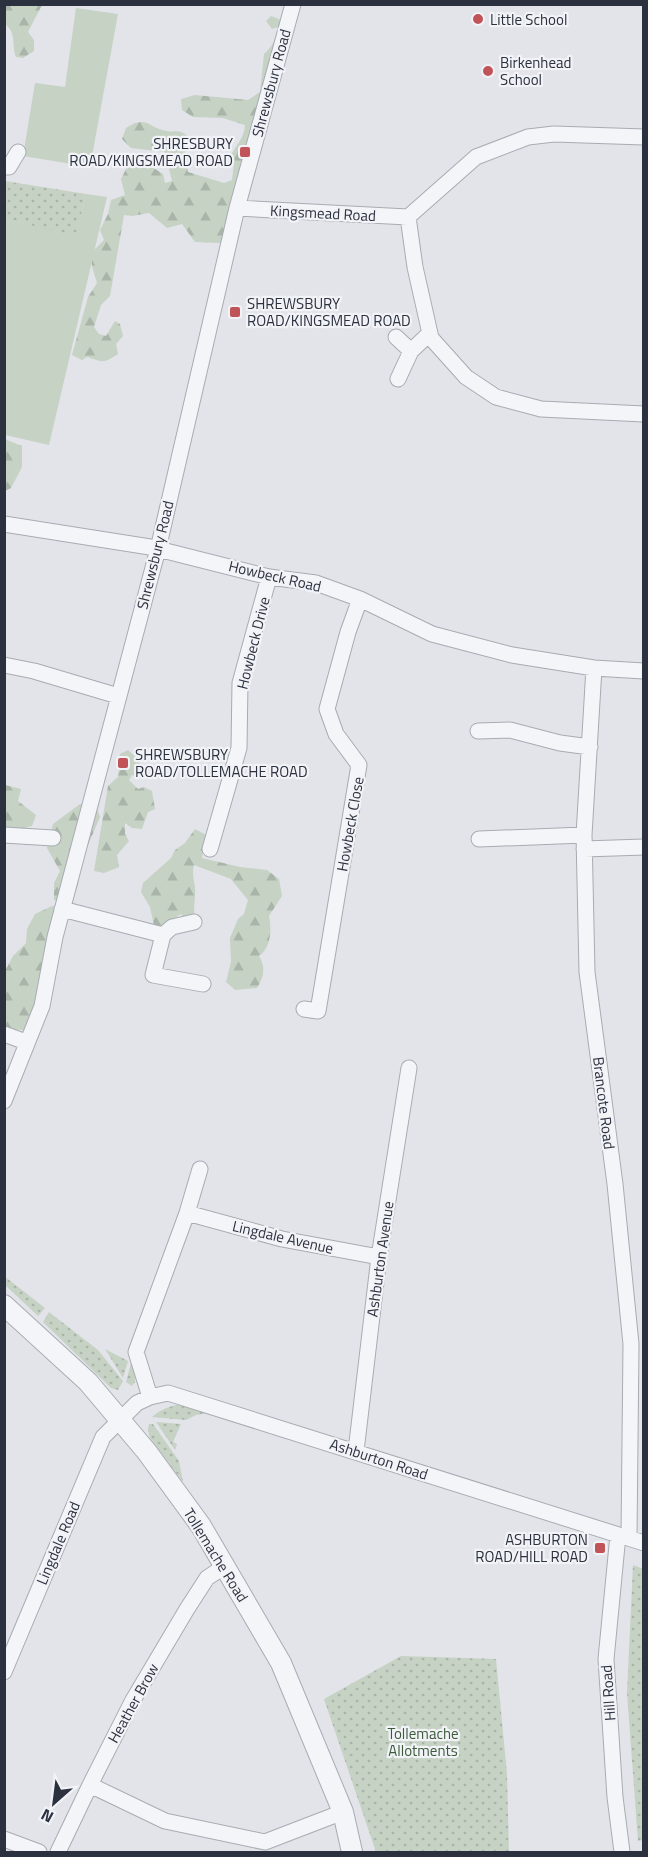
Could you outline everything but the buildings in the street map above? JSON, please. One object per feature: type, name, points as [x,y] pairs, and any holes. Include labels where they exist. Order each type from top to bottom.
[{"type":"street","name":"Shrewsbury Road","points":[[4,1101],[42,1006],[54,937],[158,549],[237,208],[293,4]]},
{"type":"street","points":[[644,137],[554,134],[528,137],[476,157],[408,217],[414,267],[431,338],[466,377],[496,397],[541,408],[644,414]]},
{"type":"street","points":[[4,167],[9,167],[18,152]]},
{"type":"street","name":"Kingsmead Road","points":[[237,208],[408,217]]},
{"type":"street","points":[[399,379],[411,351],[430,333]]},
{"type":"street","points":[[396,337],[411,351]]},
{"type":"street","name":"Howbeck Road","points":[[4,524],[158,549],[269,577],[316,583],[360,599],[432,634],[512,655],[594,668],[644,671]]},
{"type":"street","name":"Howbeck Drive","points":[[210,849],[239,748],[240,683],[269,577]]},
{"type":"street","name":"Howbeck Close","points":[[304,1009],[318,1011],[359,765],[336,734],[327,709],[360,599]]},
{"type":"street","points":[[4,665],[34,671],[118,696]]},
{"type":"street","name":"Brancote Road","points":[[594,668],[584,842],[587,972],[615,1184],[631,1344],[623,1536]]},
{"type":"street","points":[[478,731],[510,730],[590,747]]},
{"type":"street","points":[[4,835],[53,838]]},
{"type":"street","points":[[479,839],[584,842],[644,847]]},
{"type":"street","points":[[62,909],[163,935]]},
{"type":"street","points":[[194,922],[172,927],[163,935],[153,975],[203,984]]},
{"type":"street","points":[[4,1034],[26,1042]]},
{"type":"street","name":"Ashburton Avenue","points":[[356,1451],[379,1257],[409,1068]]},
{"type":"street","points":[[121,1420],[137,1403],[150,1397],[136,1352],[187,1213],[200,1169]]},
{"type":"street","name":"Lingdale Avenue","points":[[187,1213],[282,1239],[379,1257]]},
{"type":"street","name":"Tollemache Road","points":[[4,1305],[88,1382],[121,1420],[201,1526],[281,1663],[343,1812],[352,1852]]},
{"type":"street","name":"Ashburton Road","points":[[150,1397],[168,1393],[644,1543]]},
{"type":"street","name":"Lingdale Road","points":[[4,1672],[103,1437],[121,1420]]},
{"type":"street","name":"Hill Road","points":[[622,1852],[615,1797],[606,1659],[623,1536]]},
{"type":"street","name":"Heather Brow","points":[[58,1852],[133,1700],[207,1578],[225,1566]]},
{"type":"street","points":[[90,1785],[165,1821],[266,1842],[343,1812]]},
{"type":"street","points":[[4,1839],[39,1852]]},
{"type":"green space","points":[[5,4],[42,5],[28,32],[34,40],[34,51],[23,58],[16,57],[11,31],[5,24]]},
{"type":"green space","points":[[76,8],[118,14],[90,167],[23,156],[35,83],[65,87]]},
{"type":"green space","points":[[271,16],[279,19],[289,29],[235,234],[220,243],[195,242],[182,224],[167,228],[149,213],[124,215],[110,296],[101,305],[94,327],[99,334],[106,336],[115,321],[120,324],[123,336],[116,344],[118,354],[103,361],[87,357],[82,360],[72,355],[88,297],[97,283],[91,253],[104,240],[100,230],[108,214],[111,200],[125,195],[121,179],[127,167],[138,164],[146,165],[163,174],[165,183],[172,181],[165,152],[131,148],[122,139],[126,128],[143,122],[166,131],[181,132],[188,136],[185,154],[188,172],[224,183],[232,180],[234,163],[230,158],[243,135],[245,125],[223,118],[193,117],[182,110],[181,99],[195,95],[248,100],[260,92],[264,54],[274,42],[278,27],[272,29],[266,21]]},
{"type":"green space","points":[[5,181],[86,194],[76,237],[5,219]]},
{"type":"green space","points":[[86,194],[107,197],[49,445],[5,435],[5,219],[76,236]]},
{"type":"green space","points":[[4,436],[7,440],[22,446],[22,467],[11,488],[5,491]]},
{"type":"green space","points":[[128,750],[140,761],[140,777],[132,775],[129,780],[138,789],[144,787],[152,791],[155,809],[148,812],[142,829],[132,828],[125,823],[125,834],[129,841],[117,855],[119,867],[104,873],[94,871],[108,786],[118,777],[120,754]]},
{"type":"green space","points":[[5,785],[21,789],[18,801],[36,815],[32,826],[5,829]]},
{"type":"green space","points":[[80,804],[96,805],[100,817],[81,862],[78,885],[70,906],[54,900],[54,883],[60,871],[47,848],[53,824]]},
{"type":"green space","points":[[195,829],[206,835],[202,858],[240,867],[267,870],[279,879],[282,896],[269,916],[270,938],[263,953],[259,956],[263,972],[257,988],[235,990],[226,982],[231,962],[230,938],[238,919],[244,914],[248,900],[231,879],[194,865],[195,918],[186,921],[181,914],[155,930],[150,907],[141,892],[143,883],[171,858],[175,850],[185,843]]},
{"type":"green space","points":[[52,906],[70,914],[54,963],[41,1020],[23,1030],[5,1029],[4,973],[13,956],[26,943],[27,929],[35,914]]},
{"type":"green space","points":[[4,1276],[45,1308],[38,1316],[5,1285]]},
{"type":"green space","points":[[49,1312],[98,1350],[123,1381],[118,1390],[111,1388],[43,1322]]},
{"type":"green space","points":[[105,1349],[128,1361],[123,1378]]},
{"type":"green space","points":[[131,1363],[137,1366],[135,1382],[132,1386],[126,1382]]},
{"type":"green space","points":[[182,1404],[208,1413],[186,1420],[152,1417],[166,1408]]},
{"type":"green space","points":[[156,1422],[181,1424],[173,1442],[177,1444],[175,1450]]},
{"type":"green space","points":[[149,1424],[153,1424],[179,1461],[183,1482],[150,1438]]},
{"type":"green space","points":[[633,1565],[644,1569],[644,1840],[638,1841],[627,1693]]},
{"type":"green space","name":"Tollemache Allotments","points":[[401,1656],[496,1659],[507,1774],[509,1852],[376,1852],[324,1699]]},
{"type":"place","name":"Little School","points":[[478,19]]},
{"type":"place","name":"Birkenhead School","points":[[488,71]]},
{"type":"place","name":"SHRESBURY ROAD/KINGSMEAD ROAD","points":[[245,152]]},
{"type":"place","name":"SHREWSBURY ROAD/KINGSMEAD ROAD","points":[[235,312]]},
{"type":"place","name":"SHREWSBURY ROAD/TOLLEMACHE ROAD","points":[[123,763]]},
{"type":"place","name":"ASHBURTON ROAD/HILL ROAD","points":[[600,1548]]}]
